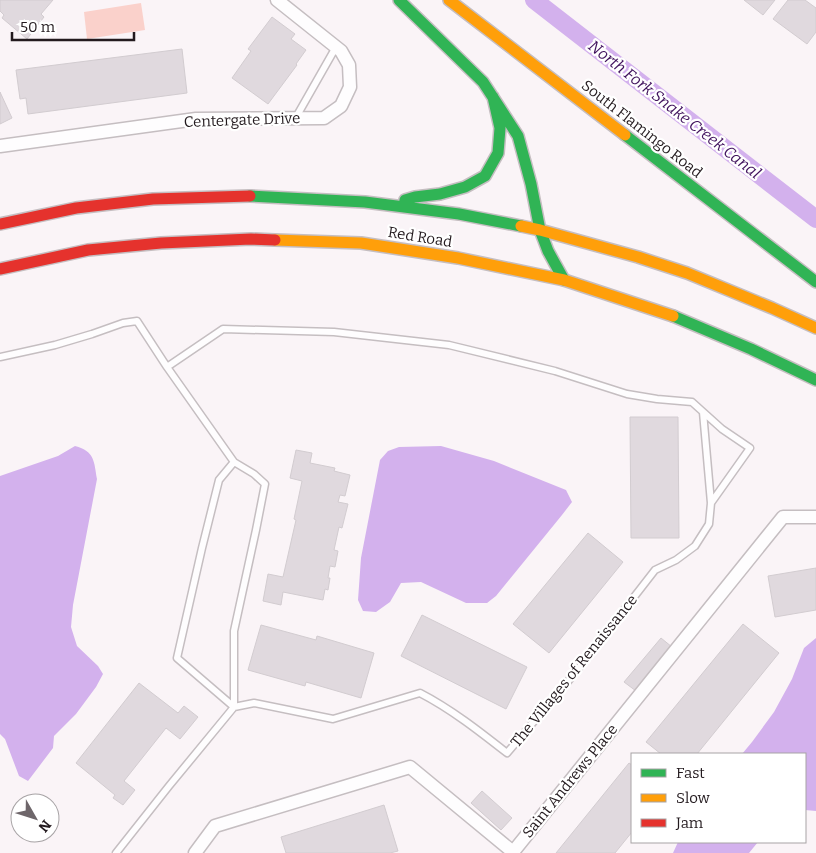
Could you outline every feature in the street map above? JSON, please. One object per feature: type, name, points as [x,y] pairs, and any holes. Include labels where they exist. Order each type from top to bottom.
[{"type":"main road","points":[[399,0],[483,82],[518,136],[531,184],[540,230],[548,251],[564,280]]},
{"type":"main road","name":"South Flamingo Road","points":[[449,0],[816,282]]},
{"type":"main road","points":[[389,205],[415,197],[465,188],[486,176],[498,153],[500,128],[493,97]]},
{"type":"main road","name":"Red Road","points":[[0,224],[76,208],[153,199],[247,196],[365,202],[460,214],[540,230],[638,257],[687,273],[816,328]]},
{"type":"main road","name":"Red Road","points":[[0,269],[88,250],[161,243],[251,239],[361,243],[458,258],[564,280],[667,314],[751,349],[816,380]]},
{"type":"street","name":"Centergate Drive","points":[[0,146],[196,119],[324,118],[341,106],[350,87],[349,65],[341,50],[277,0]]},
{"type":"street","name":"Saint Andrews Place","points":[[194,853],[215,826],[410,767],[513,852],[783,517],[816,517]]},
{"type":"lane","points":[[295,119],[336,47]]},
{"type":"lane","points":[[0,357],[55,345],[122,323],[137,322],[234,462],[254,474],[265,484],[234,631],[234,707],[116,853]]},
{"type":"lane","name":"The Villages of Renaissance","points":[[167,367],[223,329],[334,332],[449,345],[554,372],[627,394],[692,402],[722,429],[750,448],[711,503]]},
{"type":"lane","name":"The Villages of Renaissance","points":[[234,707],[254,703],[332,719],[420,693],[440,703],[506,753],[575,673],[655,570],[676,560],[695,546],[709,524],[711,503],[703,412]]},
{"type":"lane","points":[[234,462],[219,480],[177,658],[234,707]]},
{"type":"shaded area","points":[[141,3],[145,30],[87,39],[84,12]]},
{"type":"shaded area","points":[[75,446],[82,448],[90,454],[94,462],[97,479],[73,605],[71,627],[77,646],[98,666],[103,674],[76,714],[54,736],[53,748],[28,781],[19,776],[5,739],[0,734],[0,476],[58,456]]},
{"type":"shaded area","points":[[441,446],[494,461],[566,490],[572,502],[496,596],[487,603],[466,603],[421,582],[401,583],[390,602],[376,612],[363,611],[358,600],[361,558],[380,460],[388,451],[399,447]]},
{"type":"shaded area","points":[[816,638],[816,811],[806,810],[806,753],[743,753],[774,712],[792,679],[804,648]]},
{"type":"shaded area","points":[[678,843],[757,843],[749,853],[673,853]]},
{"type":"building","points":[[0,0],[53,0],[41,14],[44,17],[27,39],[2,18],[4,15],[0,11]]},
{"type":"building","points":[[744,0],[775,0],[763,15]]},
{"type":"building","points":[[788,0],[805,0],[816,8],[816,32],[807,44],[773,19]]},
{"type":"building","points":[[272,17],[295,34],[291,39],[306,50],[268,104],[232,78],[251,51],[248,49]]},
{"type":"building","points":[[182,49],[187,93],[28,114],[26,98],[20,99],[16,70]]},
{"type":"building","points":[[0,92],[12,118],[0,124]]},
{"type":"building","points":[[630,417],[678,417],[679,538],[631,538]]},
{"type":"building","points":[[296,450],[312,453],[310,463],[335,468],[334,471],[350,475],[345,496],[340,495],[338,502],[348,504],[342,528],[339,527],[334,550],[338,551],[335,567],[330,566],[328,590],[325,589],[323,600],[283,592],[281,605],[263,601],[268,574],[283,577],[296,520],[294,519],[302,481],[290,478]]},
{"type":"building","points":[[588,533],[623,562],[549,653],[513,624]]},
{"type":"building","points":[[816,568],[816,610],[775,617],[768,576]]},
{"type":"building","points":[[422,615],[527,667],[506,709],[401,656]]},
{"type":"building","points":[[743,624],[779,653],[698,753],[660,753],[646,742]]},
{"type":"building","points":[[261,625],[316,640],[317,636],[374,653],[361,698],[306,682],[305,686],[248,670]]},
{"type":"building","points":[[661,638],[672,647],[636,691],[624,682]]},
{"type":"building","points":[[139,683],[178,713],[184,706],[198,717],[180,739],[166,728],[124,781],[135,790],[123,805],[113,798],[115,795],[76,763]]},
{"type":"building","points":[[629,763],[631,764],[631,833],[615,853],[556,853]]},
{"type":"building","points":[[482,791],[512,818],[501,830],[471,803]]},
{"type":"building","points":[[384,805],[398,851],[390,853],[286,853],[281,837]]},
{"type":"waterway","name":"North Fork Snake Creek Canal","points":[[534,0],[816,219]]},
{"type":"traffic: fast","points":[[399,0],[483,82],[518,136],[531,184],[540,230],[548,251],[564,280]]},
{"type":"traffic: fast","points":[[405,200],[440,194],[465,187],[485,176],[498,153],[500,128],[493,97]]},
{"type":"traffic: fast","points":[[625,135],[816,282]]},
{"type":"traffic: fast","points":[[250,196],[365,202],[459,214],[521,226]]},
{"type":"traffic: fast","points":[[673,316],[751,349],[816,380]]},
{"type":"traffic: slow","points":[[449,0],[625,135]]},
{"type":"traffic: slow","points":[[521,226],[638,257],[687,273],[816,328]]},
{"type":"traffic: slow","points":[[275,240],[361,243],[458,258],[564,280],[673,316]]},
{"type":"traffic: jam","points":[[0,224],[76,208],[153,199],[250,196]]},
{"type":"traffic: jam","points":[[0,269],[88,250],[161,243],[251,239],[275,240]]}]
